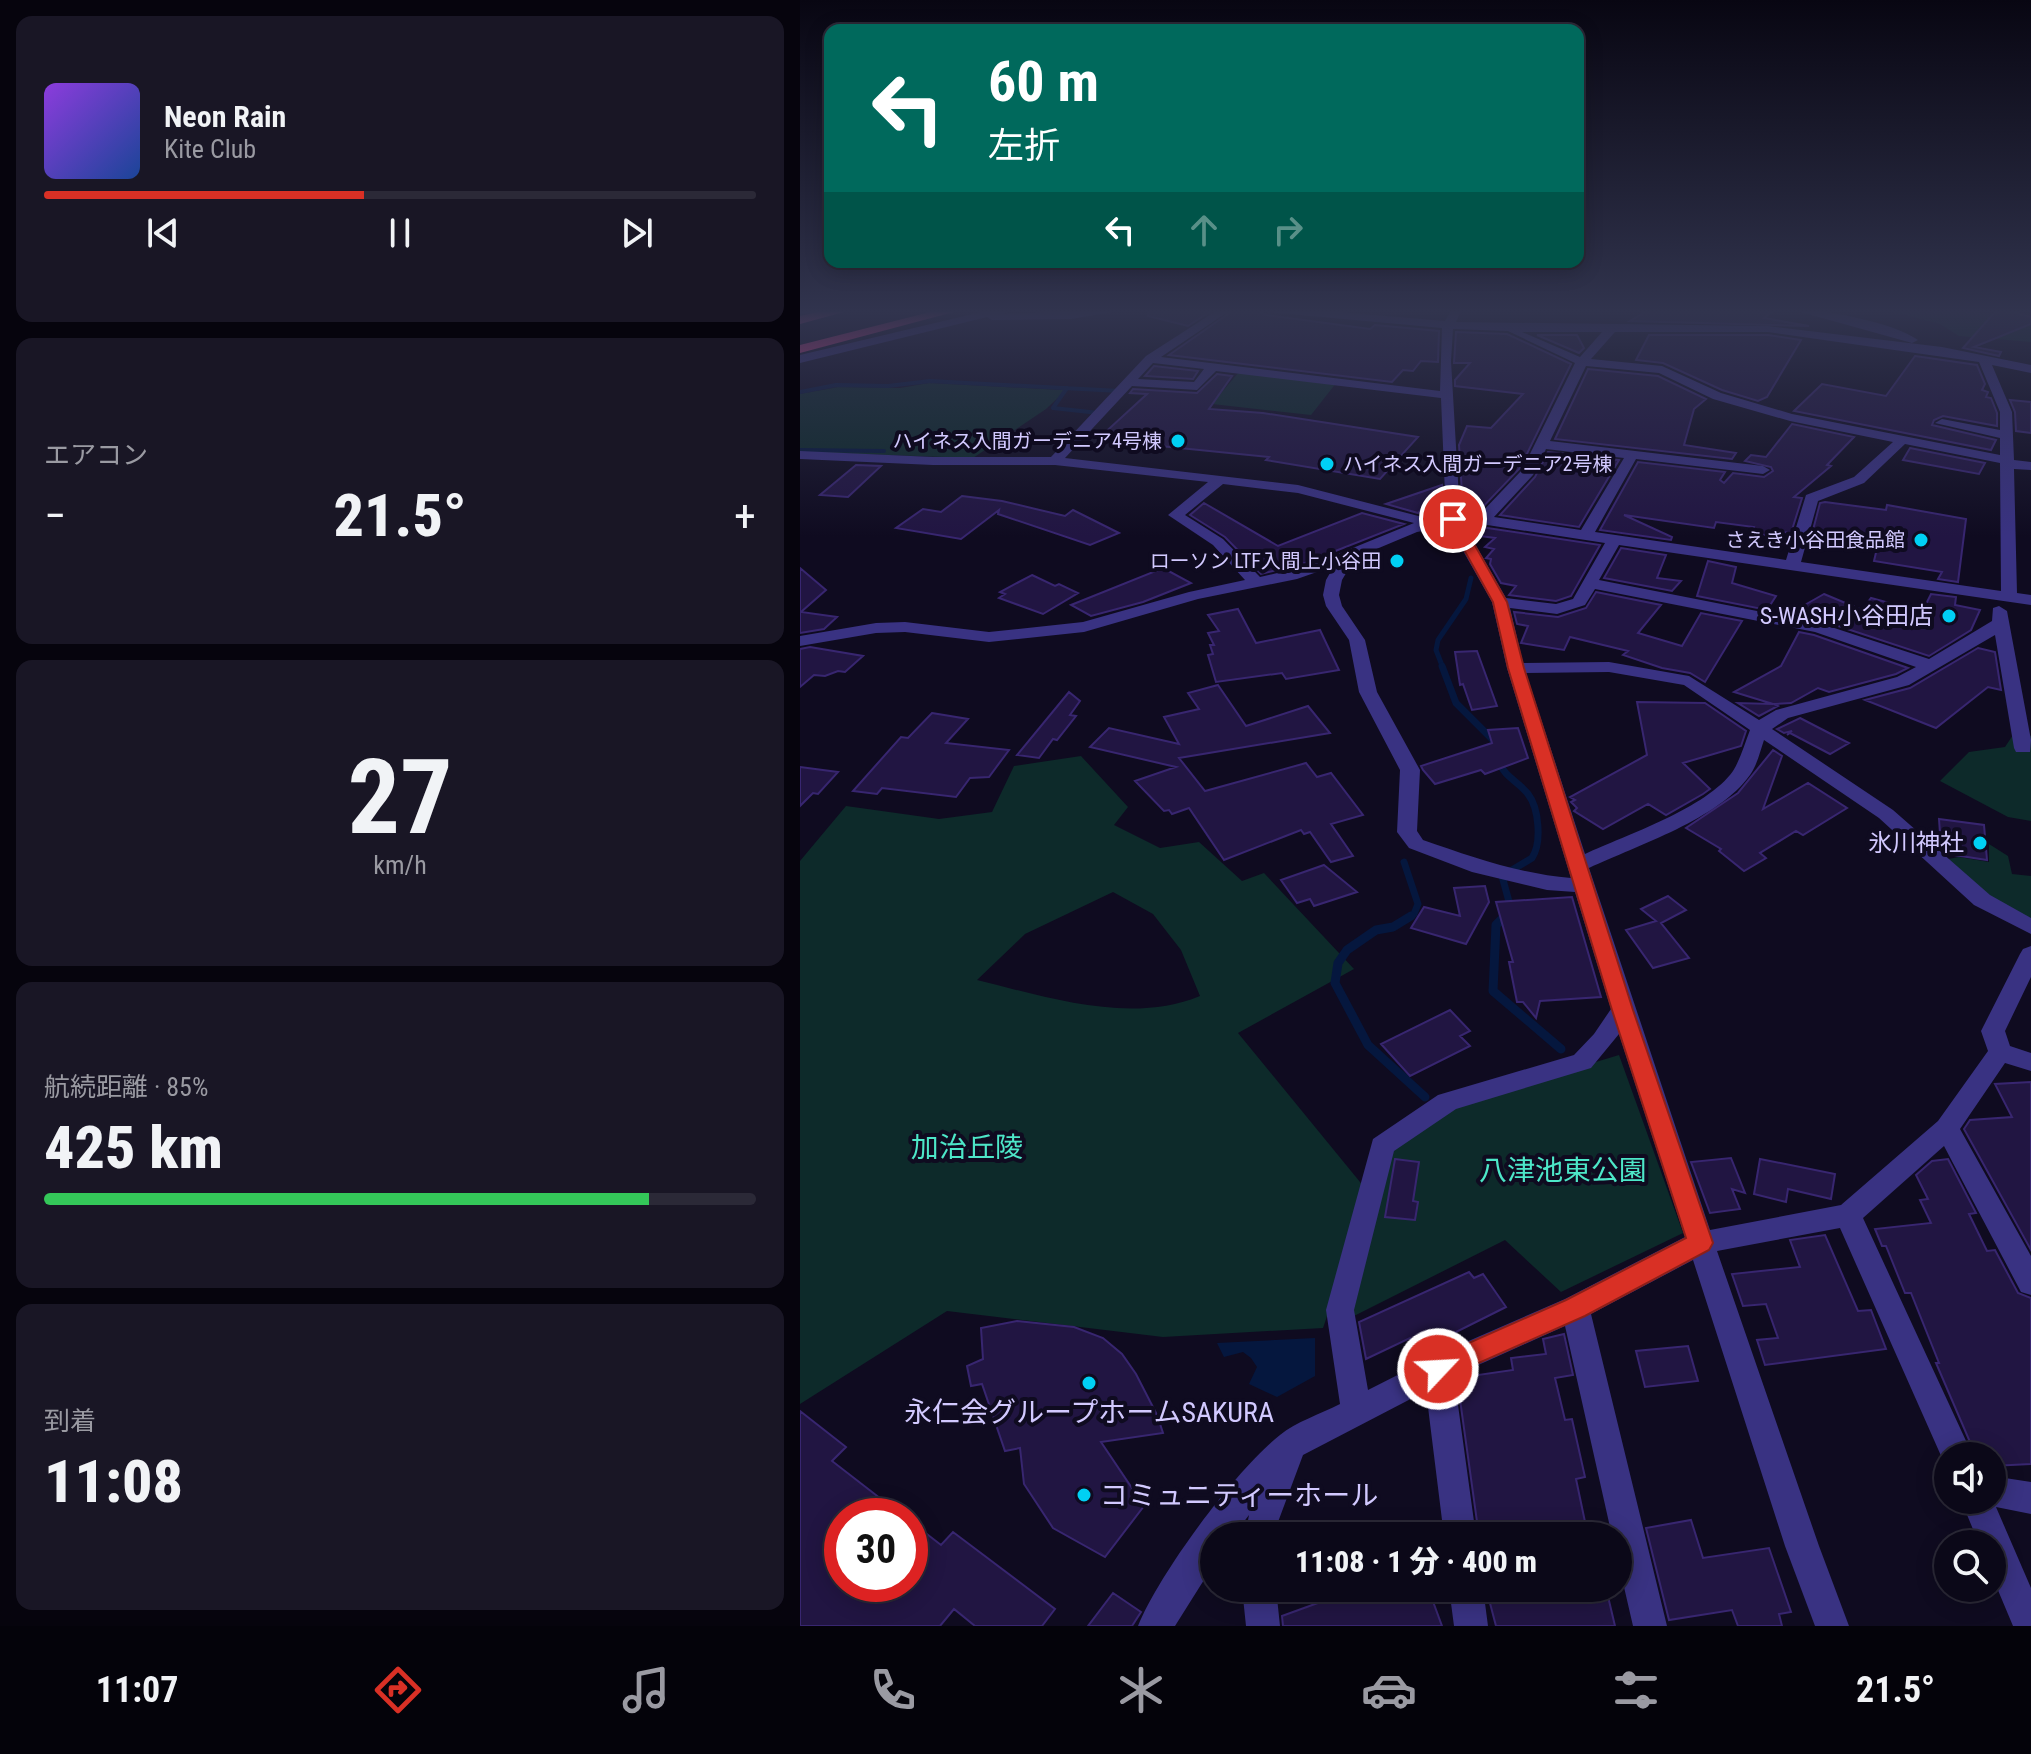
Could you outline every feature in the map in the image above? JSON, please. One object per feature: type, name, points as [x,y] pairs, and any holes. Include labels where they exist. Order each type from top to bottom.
[{"type":"street","points":[[1055,461],[1125,385]]},
{"type":"street","points":[[1178,385],[1198,385]]},
{"type":"street","points":[[1365,385],[1446,395]]},
{"type":"street","points":[[1446,385],[1453,519],[1500,602],[1516,668],[1623,1010],[1802,1546],[1832,1626]]},
{"type":"street","points":[[1483,520],[1528,472],[1556,412],[1573,385]]},
{"type":"street","points":[[1693,385],[1717,396],[1790,417],[2031,466]]},
{"type":"street","points":[[1995,385],[2006,412],[2006,462],[2015,518],[2001,622],[2023,748]]},
{"type":"street","points":[[1942,423],[2006,435]]},
{"type":"street","points":[[1792,565],[1811,498],[1859,480],[1902,440]]},
{"type":"street","points":[[1541,444],[1763,470]]},
{"type":"street","points":[[800,455],[933,461],[1055,461],[1324,494],[1430,523]]},
{"type":"street","points":[[1586,535],[1632,455]]},
{"type":"street","points":[[1220,479],[1175,515],[1218,542],[1255,582]]},
{"type":"street","points":[[800,641],[876,628],[905,627],[989,637],[1056,632],[1317,568],[1430,523],[1453,519],[1483,520],[2031,600]]},
{"type":"street","points":[[1500,602],[1557,609],[1579,602],[1615,539]]},
{"type":"street","points":[[1349,555],[1334,580],[1331,595],[1334,606],[1357,640],[1368,692],[1410,770],[1407,832],[1416,844],[1479,867],[1547,883],[1582,875],[1707,805],[1726,791],[1743,771],[1760,728],[1782,714],[1814,703],[1887,687],[1931,666],[2001,622]]},
{"type":"street","points":[[1589,583],[1819,628],[1931,666]]},
{"type":"street","points":[[1516,668],[1609,667],[1689,681],[1901,826],[1982,900],[2031,927]]},
{"type":"street","points":[[2000,1052],[1993,1031],[2031,954]]},
{"type":"street","points":[[1356,1412],[1340,1310],[1382,1146],[1447,1102],[1582,1062],[1603,1040],[1623,1010]]},
{"type":"street","points":[[2000,1052],[2031,1062]]},
{"type":"street","points":[[1155,1626],[1219,1526],[1255,1478],[1291,1445],[1438,1369],[1575,1308],[1700,1243],[1848,1215],[1947,1128],[2000,1052]]},
{"type":"street","points":[[1947,1128],[2031,1283]]},
{"type":"street","points":[[1848,1215],[1951,1442]]},
{"type":"street","points":[[1575,1308],[1650,1626]]},
{"type":"street","points":[[1438,1369],[1458,1522]]},
{"type":"street","points":[[1262,1522],[1291,1445]]},
{"type":"street","points":[[2006,1494],[2031,1498]]},
{"type":"street","points":[[1983,1514],[2030,1626]]},
{"type":"street","points":[[1260,1602],[1263,1626]]},
{"type":"street","points":[[1468,1602],[1471,1626]]},
{"type":"green space","points":[[965,385],[1063,390],[1063,393],[1046,409],[973,458],[800,452],[800,394],[838,387]]},
{"type":"green space","points":[[1228,385],[1335,385],[1311,415],[1212,404]]},
{"type":"green space","points":[[2015,732],[2031,736],[2031,821],[2008,817],[1940,781],[1969,752],[2005,747]]},
{"type":"green space","name":"加治丘陵","points":[[1081,756],[1128,807],[1114,825],[1160,848],[1199,842],[1242,881],[1264,873],[1354,969],[1238,1033],[1369,1193],[1323,1328],[1163,1337],[947,1311],[800,1404],[800,861],[846,806],[939,819],[992,812],[1014,766]],"holes":[[[1113,892],[1153,914],[1181,950],[1200,996],[1173,1004],[1117,1008],[1060,1000],[977,980],[1025,934]]]},
{"type":"green space","points":[[1989,844],[2008,856],[2012,874],[2031,876],[2031,925],[1986,902],[1943,860],[1959,857],[1989,862]]},
{"type":"green space","name":"八津池東公園","points":[[1619,1055],[1683,1233],[1561,1292],[1505,1240],[1350,1318],[1389,1148],[1451,1106]]},
{"type":"water","points":[[1315,1338],[1315,1376],[1277,1397],[1249,1384],[1257,1367],[1251,1358],[1243,1352],[1224,1357],[1217,1343]]},
{"type":"building","points":[[1206,385],[1226,385],[1209,409],[1263,413],[1418,437],[1380,479],[1266,460],[1269,457],[1100,437],[1147,394],[1130,393],[1133,389],[1197,393]]},
{"type":"building","points":[[1561,385],[1520,468],[1478,512],[1463,510],[1459,445],[1467,426],[1491,428],[1523,394],[1455,386]]},
{"type":"building","points":[[1581,385],[1677,385],[1706,399],[1694,409],[1684,445],[1736,453],[1732,459],[1555,439]]},
{"type":"building","points":[[1711,385],[1774,385],[1767,397],[1758,401]]},
{"type":"building","points":[[1821,385],[1886,396],[1894,385],[1985,385],[1982,390],[1988,392],[1986,397],[1991,398],[1997,413],[1997,426],[1943,416],[1934,420],[1932,425],[1996,440],[1991,450],[1794,411]]},
{"type":"building","points":[[2010,400],[2031,402],[2031,433],[2016,431],[2015,412]]},
{"type":"building","points":[[1792,424],[1854,437],[1827,465],[1831,466],[1794,497],[1802,498],[1791,533],[1773,531],[1772,536],[1752,533],[1754,527],[1716,522],[1714,528],[1624,515],[1672,537],[1671,540],[1600,530],[1638,462],[1725,472],[1720,480],[1724,483],[1733,473],[1764,477],[1773,471],[1771,467],[1745,461],[1751,455],[1766,457]]},
{"type":"building","points":[[1910,448],[1985,463],[1979,474],[1903,460]]},
{"type":"building","points":[[1548,452],[1619,460],[1579,527],[1500,515],[1535,477]]},
{"type":"building","points":[[856,465],[881,466],[848,497],[820,495]]},
{"type":"building","points":[[1442,485],[1442,506],[1427,503],[1418,513],[1386,504]]},
{"type":"building","points":[[962,496],[1002,501],[1065,516],[1073,510],[1119,533],[1090,545],[998,514],[999,510],[961,539],[896,528],[923,509],[941,512]]},
{"type":"building","points":[[1204,503],[1278,546],[1362,513],[1404,524],[1305,563],[1261,574],[1225,537],[1190,515]]},
{"type":"building","name":"さえき小谷田食品館","points":[[1820,503],[1886,510],[1887,505],[1966,519],[1958,582],[1938,579],[1942,572],[1874,561],[1879,540],[1813,530]]},
{"type":"building","points":[[1474,526],[1600,545],[1571,596],[1556,601],[1509,595],[1516,586],[1501,583],[1490,564],[1491,559],[1486,558],[1494,549],[1485,547],[1495,538],[1473,535],[1471,531]]},
{"type":"building","points":[[1621,548],[1666,555],[1657,578],[1681,581],[1672,591],[1604,578]]},
{"type":"building","points":[[1708,561],[1736,567],[1732,583],[1776,596],[1767,610],[1697,596]]},
{"type":"building","points":[[800,568],[826,590],[801,612],[837,617],[824,629],[800,633]]},
{"type":"building","points":[[1163,568],[1191,583],[1143,602],[1091,616],[1071,605]]},
{"type":"building","points":[[1032,575],[1078,593],[1043,614],[999,598],[1005,594],[1000,592]]},
{"type":"building","points":[[1596,592],[1661,605],[1638,633],[1682,646],[1701,613],[1742,621],[1705,682],[1690,673],[1662,668],[1623,655],[1628,651],[1570,637],[1564,650],[1521,643],[1528,626],[1517,624],[1514,612],[1558,617],[1586,608]]},
{"type":"building","points":[[1824,594],[1862,610],[1871,598],[1922,612],[1931,594],[1956,597],[1955,605],[1980,610],[1971,630],[1929,656],[1820,620],[1789,614]]},
{"type":"building","points":[[1238,609],[1256,643],[1320,630],[1339,670],[1286,679],[1282,673],[1216,682],[1208,655],[1213,654],[1210,645],[1214,645],[1208,633],[1219,631],[1208,615]]},
{"type":"building","points":[[1799,632],[1908,668],[1829,692],[1818,688],[1791,703],[1774,704],[1778,706],[1759,716],[1738,703],[1773,704],[1734,692],[1781,666]]},
{"type":"building","points":[[810,647],[863,656],[845,672],[814,675],[800,687],[800,649]]},
{"type":"building","points":[[1978,648],[1995,652],[2001,690],[1988,687],[1936,728],[1865,700],[1910,688]]},
{"type":"building","points":[[1477,651],[1497,706],[1472,710],[1463,684],[1460,685],[1455,652]]},
{"type":"building","points":[[1218,685],[1246,726],[1308,706],[1330,733],[1179,758],[1205,791],[1306,763],[1317,777],[1331,773],[1363,815],[1331,824],[1353,856],[1331,862],[1310,832],[1304,834],[1301,830],[1224,860],[1189,808],[1172,814],[1169,810],[1164,811],[1135,781],[1176,767],[1090,747],[1109,728],[1179,744],[1164,717],[1199,709],[1188,693]]},
{"type":"building","points":[[1069,692],[1080,701],[1070,715],[1076,716],[1057,740],[1053,739],[1039,758],[1017,755]]},
{"type":"building","points":[[1637,702],[1705,703],[1746,731],[1741,746],[1683,763],[1710,789],[1703,794],[1666,815],[1648,804],[1603,829],[1574,811],[1577,808],[1571,802],[1575,800],[1570,797],[1647,755]]},
{"type":"building","points":[[932,713],[968,719],[946,743],[1009,750],[989,777],[970,778],[956,797],[882,788],[877,794],[853,791],[901,737],[908,738]]},
{"type":"building","points":[[1800,718],[1849,743],[1830,754],[1790,733],[1787,735],[1792,731],[1784,733],[1777,729]]},
{"type":"building","points":[[1518,728],[1528,758],[1485,774],[1481,770],[1435,784],[1421,766],[1492,743],[1488,730]]},
{"type":"building","points":[[1773,750],[1782,756],[1763,809],[1808,783],[1847,808],[1803,835],[1796,831],[1760,853],[1766,858],[1744,871],[1719,851],[1721,849],[1686,828],[1738,793]]},
{"type":"building","points":[[800,767],[838,772],[818,794],[813,793],[800,806]]},
{"type":"building","points":[[1939,819],[1984,825],[1987,860],[1948,854],[1941,848]]},
{"type":"building","points":[[1324,865],[1357,892],[1314,906],[1310,899],[1297,903],[1281,880]]},
{"type":"building","points":[[1485,886],[1489,902],[1466,944],[1411,928],[1424,907],[1460,916],[1454,888]]},
{"type":"building","points":[[1668,896],[1686,910],[1661,923],[1689,958],[1653,968],[1626,930],[1656,921],[1641,909]]},
{"type":"building","points":[[1572,897],[1601,997],[1540,1001],[1536,1018],[1523,1002],[1517,1002],[1509,962],[1513,962],[1496,902]]},
{"type":"building","points":[[1450,1010],[1470,1031],[1460,1036],[1470,1046],[1410,1076],[1381,1044]]},
{"type":"building","points":[[2031,1082],[2031,1250],[1964,1129],[1970,1120],[2012,1117],[1995,1084]]},
{"type":"building","points":[[1731,1158],[1745,1193],[1732,1189],[1740,1209],[1710,1213],[1691,1162]]},
{"type":"building","points":[[1395,1159],[1419,1162],[1413,1201],[1418,1202],[1415,1220],[1385,1217]]},
{"type":"building","points":[[1760,1159],[1835,1174],[1831,1199],[1788,1189],[1786,1202],[1754,1194]]},
{"type":"building","points":[[1948,1159],[1976,1213],[1969,1214],[1987,1251],[1995,1250],[2018,1293],[2031,1298],[2031,1464],[2006,1465],[2006,1442],[1970,1442],[1936,1363],[1939,1363],[1911,1293],[1905,1293],[1886,1246],[1882,1246],[1875,1229],[1931,1223],[1920,1200],[1928,1199],[1916,1175],[1932,1161]]},
{"type":"building","points":[[1825,1235],[1858,1311],[1871,1310],[1886,1349],[1765,1365],[1757,1340],[1778,1338],[1766,1304],[1743,1306],[1732,1274],[1800,1267],[1790,1240]]},
{"type":"building","points":[[1469,1272],[1474,1278],[1483,1274],[1506,1307],[1450,1335],[1452,1339],[1435,1346],[1432,1341],[1416,1349],[1410,1338],[1366,1359],[1359,1322]]},
{"type":"building","points":[[1017,1321],[1074,1327],[1103,1338],[1122,1354],[1157,1415],[1163,1433],[1101,1442],[1144,1506],[1105,1557],[1053,1528],[1024,1484],[1020,1448],[1005,1451],[982,1384],[971,1386],[967,1366],[983,1359],[981,1328]]},
{"type":"building","points":[[1564,1334],[1573,1375],[1555,1378],[1565,1420],[1572,1419],[1585,1477],[1576,1479],[1585,1522],[1477,1522],[1457,1378],[1513,1370],[1511,1358],[1546,1354],[1543,1339]]},
{"type":"building","points":[[1688,1346],[1698,1381],[1645,1387],[1636,1351]]},
{"type":"building","points":[[800,1411],[846,1447],[832,1461],[880,1498],[824,1498],[824,1602],[928,1602],[928,1535],[941,1545],[953,1532],[1055,1609],[1042,1626],[975,1626],[954,1609],[940,1626],[800,1626]]},
{"type":"building","points":[[1691,1520],[1703,1558],[1769,1548],[1791,1612],[1779,1614],[1782,1626],[1738,1626],[1732,1610],[1669,1620],[1646,1528]]},
{"type":"building","points":[[1113,1593],[1141,1612],[1132,1626],[1088,1626]]},
{"type":"building","points":[[1320,1602],[1433,1602],[1442,1626],[1283,1626],[1282,1616]]},
{"type":"building","points":[[1490,1602],[1609,1602],[1615,1626],[1496,1626]]},
{"type":"waterway","points":[[800,392],[836,385],[897,385]]},
{"type":"waterway","points":[[1004,385],[1067,388]]},
{"type":"waterway","points":[[1067,388],[1120,391]]},
{"type":"waterway","points":[[1067,388],[1053,408],[1099,413]]},
{"type":"waterway","points":[[800,450],[884,451]]},
{"type":"waterway","points":[[1443,668],[1436,650],[1438,640],[1466,599],[1471,578]]},
{"type":"waterway","points":[[1442,666],[1456,703],[1493,740]]},
{"type":"waterway","points":[[1498,760],[1504,771],[1532,800],[1538,826],[1532,858],[1502,876],[1511,909],[1503,918]]},
{"type":"waterway","points":[[1404,862],[1418,904],[1411,916]]},
{"type":"waterway","points":[[1411,916],[1393,927],[1376,930],[1347,950],[1338,963],[1335,983],[1368,1045],[1425,1097]]},
{"type":"waterway","points":[[1503,918],[1496,925],[1493,991],[1561,1049]]},
{"type":"place","name":"ハイネス入間ガーデニア4号棟","points":[[1178,441]]},
{"type":"place","name":"ハイネス入間ガーデニア2号棟","points":[[1327,464]]},
{"type":"place","name":"さえき小谷田食品館","points":[[1921,540]]},
{"type":"place","name":"ローソン LTF入間上小谷田","points":[[1397,561]]},
{"type":"place","name":"S-WASH小谷田店","points":[[1949,616]]},
{"type":"place","name":"氷川神社","points":[[1980,843]]},
{"type":"place","name":"永仁会グループホームSAKURA","points":[[1089,1383]]},
{"type":"place","name":"コミュニティーホール","points":[[1084,1495]]},
{"type":"route","points":[[1438,1369],[1575,1308],[1700,1243],[1516,668],[1500,602],[1453,519]]}]
